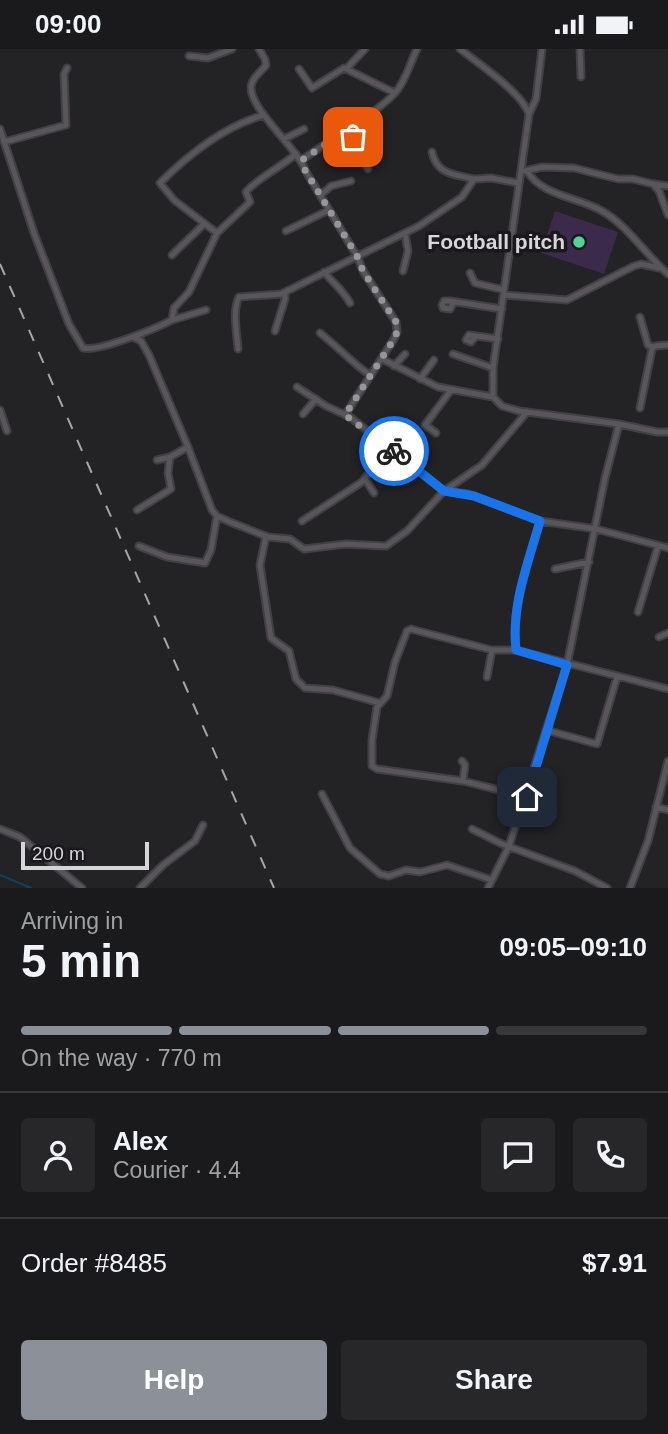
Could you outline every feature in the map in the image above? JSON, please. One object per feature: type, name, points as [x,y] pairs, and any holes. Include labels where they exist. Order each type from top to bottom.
[{"type":"street","points":[[189,56],[208,58],[232,49]]},
{"type":"street","points":[[259,49],[266,65],[253,80],[251,89],[264,114],[302,160],[305,170],[322,194],[363,271],[396,322],[397,332],[394,339],[345,415]]},
{"type":"street","points":[[299,69],[312,88],[347,68],[365,49]]},
{"type":"street","points":[[302,160],[395,93],[417,49]]},
{"type":"street","points":[[460,49],[514,94],[527,107],[529,114]]},
{"type":"street","points":[[542,49],[536,99],[529,114],[524,170],[518,183],[491,394],[502,406],[527,412],[668,432]]},
{"type":"street","points":[[580,49],[581,76]]},
{"type":"street","points":[[4,142],[66,124],[64,74],[67,68]]},
{"type":"street","points":[[347,68],[395,93]]},
{"type":"street","points":[[217,233],[168,195],[160,183],[220,134],[264,114]]},
{"type":"street","points":[[0,129],[34,233],[69,324],[83,348],[90,349],[133,337],[172,320],[206,310]]},
{"type":"street","points":[[284,139],[304,129]]},
{"type":"street","points":[[342,152],[348,129]]},
{"type":"street","points":[[348,129],[368,169]]},
{"type":"street","points":[[432,152],[438,169],[474,179],[491,178],[518,183]]},
{"type":"street","points":[[172,320],[174,307],[189,292],[217,233],[250,202],[246,192],[250,186],[296,154]]},
{"type":"street","points":[[524,170],[542,167],[574,168],[618,179],[668,186]]},
{"type":"street","points":[[524,170],[540,186],[608,215],[668,274]]},
{"type":"street","points":[[237,349],[239,297],[263,297],[285,292],[405,233],[462,197],[474,179]]},
{"type":"street","points":[[322,194],[331,187],[351,181]]},
{"type":"street","points":[[653,184],[659,191],[668,215]]},
{"type":"street","points":[[286,231],[329,210]]},
{"type":"street","points":[[172,255],[204,224]]},
{"type":"street","points":[[403,271],[408,251],[405,233]]},
{"type":"street","points":[[470,273],[474,283],[504,293],[567,300],[634,266],[648,265],[662,269]]},
{"type":"street","points":[[324,272],[343,290],[350,303]]},
{"type":"street","points":[[275,331],[285,292]]},
{"type":"street","points":[[454,302],[502,309]]},
{"type":"street","points":[[640,317],[648,345],[668,345]]},
{"type":"street","points":[[320,333],[357,367],[370,375]]},
{"type":"street","points":[[133,337],[143,344],[212,510],[217,516],[266,536],[290,539],[304,549],[346,544],[386,546],[407,531],[444,491],[482,465],[527,412]]},
{"type":"street","points":[[476,337],[498,339]]},
{"type":"street","points":[[640,408],[653,347]]},
{"type":"street","points":[[394,366],[405,354]]},
{"type":"street","points":[[453,355],[493,368]]},
{"type":"street","points":[[382,359],[420,379],[451,390],[493,397]]},
{"type":"street","points":[[420,379],[434,360]]},
{"type":"street","points":[[297,387],[345,415],[444,491],[474,496],[540,521],[596,529],[668,548]]},
{"type":"street","points":[[436,433],[425,425],[451,390]]},
{"type":"street","points":[[303,414],[316,399]]},
{"type":"street","points":[[0,410],[7,431]]},
{"type":"street","points":[[488,888],[509,846],[527,797],[567,665],[605,478],[619,424]]},
{"type":"street","points":[[157,460],[170,457],[188,447]]},
{"type":"street","points":[[302,521],[365,479],[388,448]]},
{"type":"street","points":[[137,510],[171,489],[168,474],[170,457]]},
{"type":"street","points":[[365,479],[374,493]]},
{"type":"street","points":[[323,508],[329,516]]},
{"type":"street","points":[[139,546],[167,557],[205,563],[211,550],[217,516]]},
{"type":"street","points":[[516,650],[514,632],[520,585],[540,521]]},
{"type":"street","points":[[266,536],[260,565],[271,638],[289,651],[296,679],[305,688],[333,690],[380,703]]},
{"type":"street","points":[[638,612],[658,546]]},
{"type":"street","points":[[555,569],[589,562]]},
{"type":"street","points":[[527,797],[463,781],[373,768],[372,740],[377,707],[387,697],[400,647],[409,630],[492,650],[516,650],[668,689]]},
{"type":"street","points":[[659,637],[668,632]]},
{"type":"street","points":[[487,677],[492,650]]},
{"type":"street","points":[[546,730],[597,744],[617,677]]},
{"type":"street","points":[[462,761],[465,765],[463,781]]},
{"type":"street","points":[[630,888],[648,841],[668,761]]},
{"type":"street","points":[[322,794],[350,848],[380,874],[390,876],[406,870],[419,872],[447,865],[492,880]]},
{"type":"street","points":[[656,807],[668,810]]},
{"type":"street","points":[[140,888],[163,865],[195,841],[203,824]]},
{"type":"street","points":[[0,829],[20,837],[82,888]]},
{"type":"street","points":[[471,829],[543,857],[607,888]]},
{"type":"shaded area","name":"Football pitch","points":[[555,211],[618,232],[604,274],[541,253]]},
{"type":"waterway","points":[[0,875],[31,888]]},
{"type":"railway","points":[[0,264],[274,888]]},
{"type":"way so far","points":[[353,137],[348,129],[302,160],[305,170],[337,220],[363,271],[396,322],[397,332],[394,339],[345,415],[394,451]]},
{"type":"place","name":"Football pitch","points":[[579,242]]},
{"type":"route","points":[[394,451],[444,491],[474,496],[523,517],[540,521],[520,585],[514,632],[516,650],[567,665],[527,797]]}]
